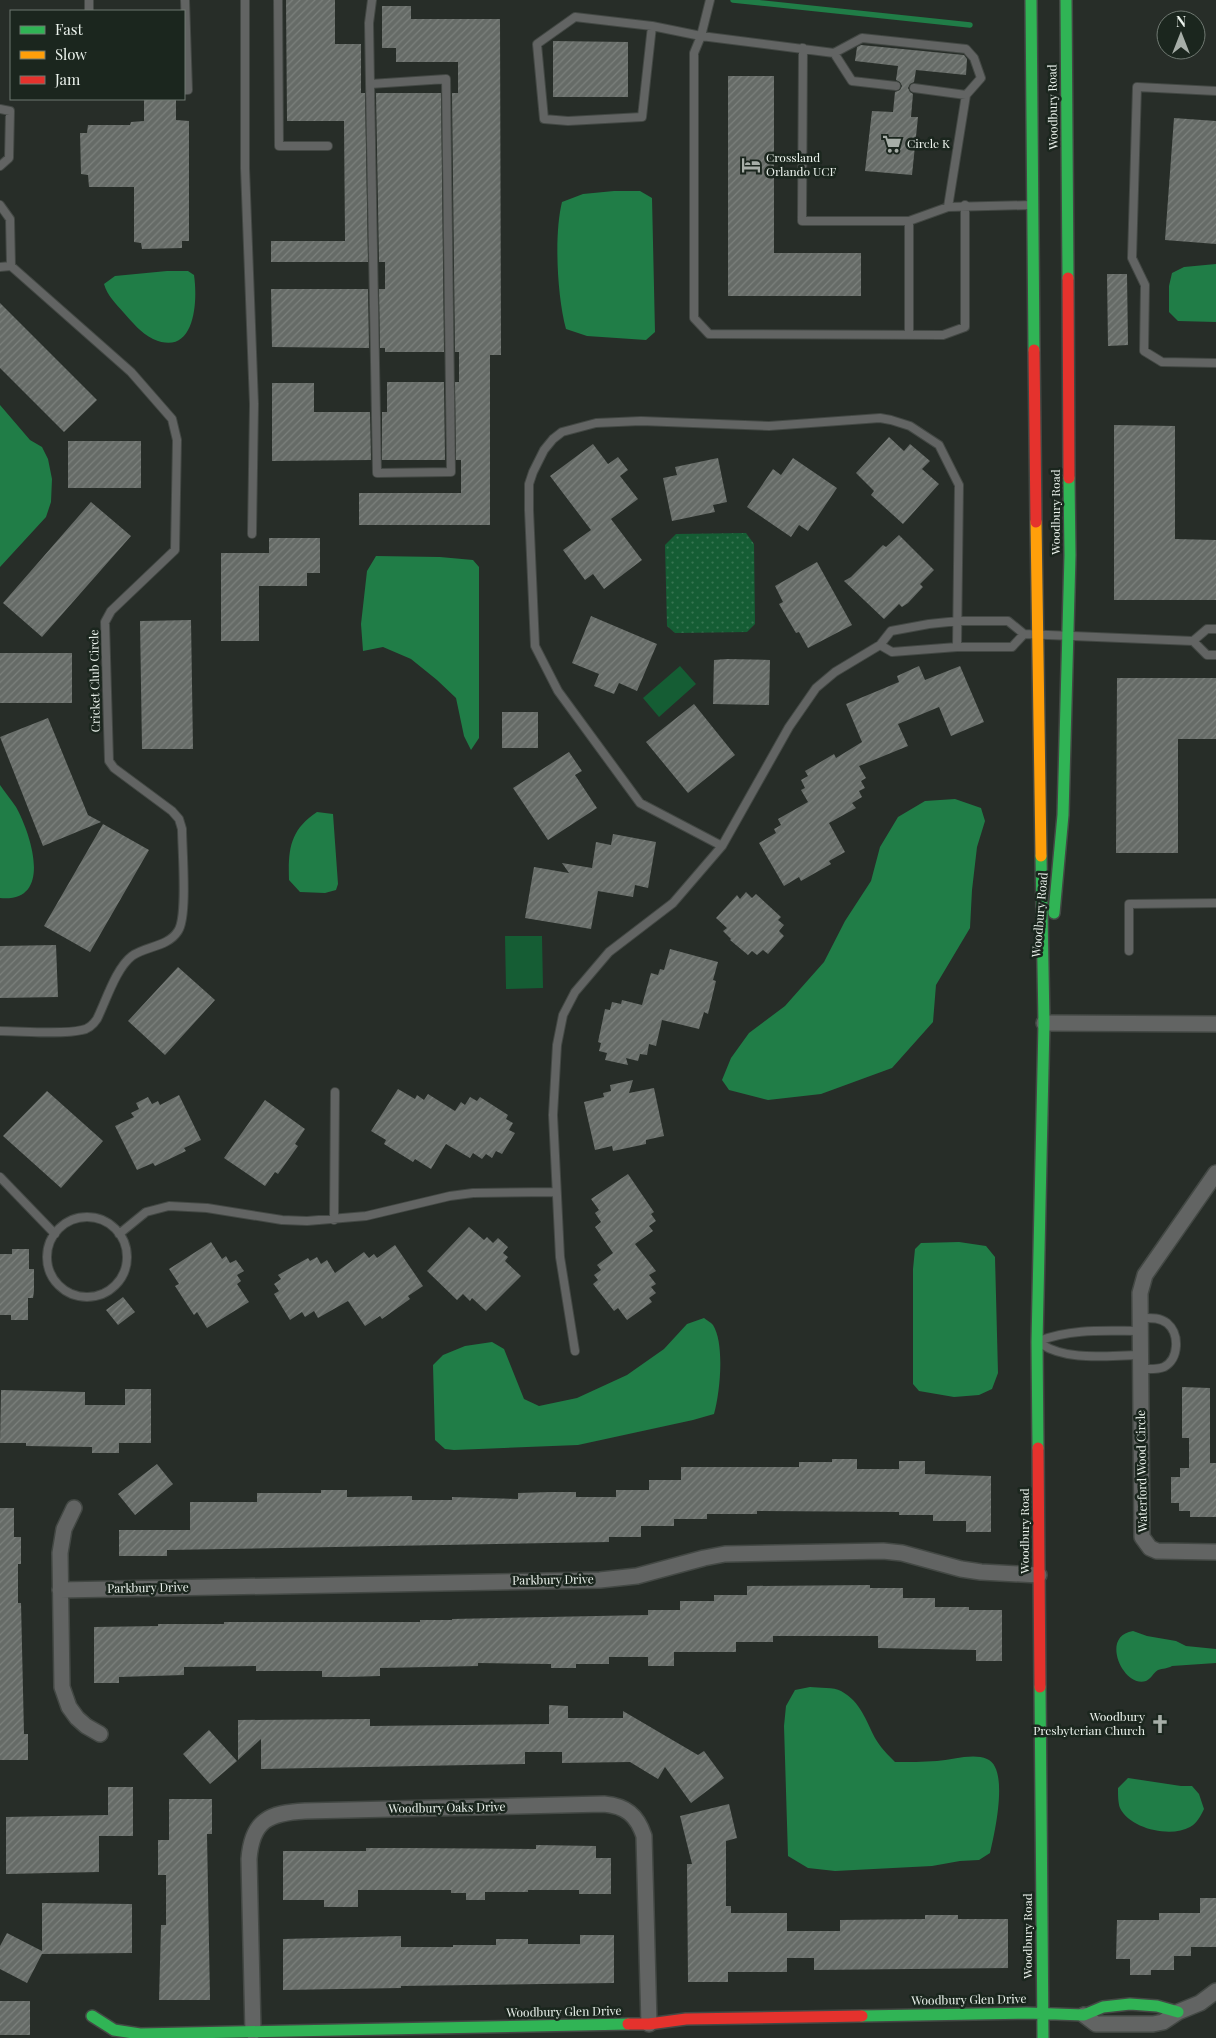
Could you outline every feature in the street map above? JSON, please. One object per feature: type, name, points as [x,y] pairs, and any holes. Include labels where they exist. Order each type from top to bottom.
[{"type":"street","name":"Woodbury Road","points":[[1031,0],[1037,634],[1044,1023],[1037,1342],[1043,2038]]},
{"type":"street","name":"Woodbury Road","points":[[1044,1023],[1063,816],[1068,635],[1070,536],[1066,0]]},
{"type":"street","points":[[1044,1023],[1216,1024]]},
{"type":"street","name":"Waterford Wood Circle","points":[[1216,1172],[1145,1275],[1140,1292],[1142,1537],[1150,1548],[1157,1551],[1216,1552]]},
{"type":"street","points":[[74,1508],[64,1529],[61,1541],[62,1687],[64,1697],[77,1718],[100,1734]]},
{"type":"street","name":"Parkbury Drive","points":[[60,1590],[600,1580],[637,1576],[725,1554],[856,1550],[902,1553],[961,1569],[981,1572],[1039,1574]]},
{"type":"street","name":"Woodbury Oaks Drive","points":[[253,2032],[248,1859],[253,1835],[258,1826],[267,1818],[280,1813],[299,1811],[604,1804],[622,1807],[630,1812],[636,1818],[644,1836],[650,2024]]},
{"type":"street","points":[[1084,2015],[1096,2024],[1153,2024],[1163,2022],[1216,1991]]},
{"type":"street","name":"Woodbury Glen Drive","points":[[92,2016],[112,2030],[126,2034],[650,2024],[686,2019],[1027,2013],[1084,2015]]},
{"type":"lane","points":[[185,0],[186,90]]},
{"type":"lane","points":[[245,0],[245,168],[254,404],[252,534]]},
{"type":"lane","points":[[278,0],[279,146],[328,146]]},
{"type":"lane","points":[[370,84],[446,79],[451,472],[377,473],[370,84],[369,23],[372,0]]},
{"type":"lane","points":[[710,0],[701,36],[694,53],[694,318],[709,334],[943,334],[965,327],[965,206]]},
{"type":"lane","points":[[652,26],[642,116],[568,121],[544,119],[537,44],[575,17],[652,26],[701,36],[834,53],[862,38],[966,49],[974,58],[981,78],[966,94],[948,207]]},
{"type":"lane","points":[[803,48],[802,221],[909,221],[948,207],[1033,205]]},
{"type":"lane","points":[[834,53],[852,80],[896,86]]},
{"type":"lane","points":[[1216,91],[1137,87],[1132,258],[1145,286],[1144,351],[1162,362],[1216,363]]},
{"type":"lane","points":[[914,88],[966,94]]},
{"type":"lane","points":[[0,109],[10,111],[9,158],[0,166]]},
{"type":"lane","points":[[0,205],[10,218],[11,266],[0,267]]},
{"type":"lane","points":[[909,221],[909,334]]},
{"type":"lane","name":"Cricket Club Circle","points":[[0,1031],[73,1031],[91,1027],[97,1019],[125,963],[133,956],[168,941],[179,930],[183,915],[182,828],[179,819],[172,811],[114,768],[109,761],[105,631],[105,622],[111,610],[175,550],[175,427],[164,408],[131,372],[11,266]]},
{"type":"lane","points":[[722,846],[640,803],[558,690],[535,646],[529,484],[544,450],[553,439],[562,432],[596,423],[641,421],[769,426],[880,418],[910,426],[939,445],[958,485],[957,647]]},
{"type":"lane","points":[[576,1352],[560,1257],[553,1115],[557,1045],[563,1015],[575,992],[608,952],[673,903],[722,846],[789,726],[816,688],[835,672],[880,645],[891,631],[958,621],[1008,621],[1024,634],[1193,641],[1207,655],[1216,655]]},
{"type":"lane","points":[[1193,641],[1207,629],[1216,629]]},
{"type":"lane","points":[[880,645],[892,652],[957,647],[1012,646],[1024,634]]},
{"type":"lane","points":[[1129,951],[1129,904],[1216,903]]},
{"type":"lane","points":[[334,1220],[335,1092]]},
{"type":"lane","points":[[0,1177],[55,1234]]},
{"type":"lane","points":[[119,1234],[146,1212],[169,1206],[207,1208],[282,1220],[334,1220],[366,1216],[450,1196],[473,1193],[556,1192]]},
{"type":"lane","points":[[90,1218],[106,1223],[119,1234],[126,1250],[124,1273],[109,1290],[98,1295],[87,1297],[68,1292],[56,1283],[47,1263],[47,1255],[55,1234],[67,1223],[78,1219],[90,1218]]},
{"type":"lane","points":[[1154,1318],[1168,1324],[1176,1338],[1176,1347],[1170,1362],[1164,1367],[1140,1362],[1064,1354],[1049,1349],[1037,1342],[1064,1333],[1140,1325],[1154,1318]]},
{"type":"shaded area","points":[[640,191],[652,198],[655,332],[646,340],[587,336],[566,329],[560,300],[557,248],[562,202],[583,194]]},
{"type":"shaded area","points":[[1216,264],[1216,322],[1178,321],[1169,312],[1169,286],[1172,273],[1184,267]]},
{"type":"shaded area","points":[[188,271],[194,275],[195,299],[191,324],[185,334],[178,341],[167,343],[153,339],[137,327],[112,299],[104,284],[115,276]]},
{"type":"shaded area","points":[[0,405],[30,440],[42,447],[48,459],[52,479],[51,502],[46,517],[0,567]]},
{"type":"shaded area","points":[[746,533],[754,544],[755,624],[747,632],[675,633],[667,626],[665,545],[676,534]]},
{"type":"shaded area","points":[[376,556],[440,557],[473,560],[479,567],[479,738],[471,750],[464,736],[456,698],[437,680],[411,659],[383,647],[363,651],[361,624],[367,571]]},
{"type":"shaded area","points":[[680,666],[696,684],[659,717],[643,698]]},
{"type":"shaded area","points":[[0,785],[22,819],[32,849],[33,879],[27,890],[17,897],[0,898]]},
{"type":"shaded area","points":[[955,799],[981,808],[985,821],[977,847],[970,928],[936,985],[933,1022],[892,1068],[821,1094],[768,1100],[729,1090],[722,1080],[731,1058],[749,1033],[785,1006],[824,962],[845,921],[871,881],[880,847],[898,817],[925,801]]},
{"type":"shaded area","points":[[317,812],[333,814],[338,884],[336,890],[325,893],[300,892],[289,880],[290,850],[296,833]]},
{"type":"shaded area","points":[[505,936],[542,936],[543,988],[506,989]]},
{"type":"shaded area","points":[[959,1242],[986,1246],[995,1257],[998,1373],[992,1389],[979,1395],[954,1397],[919,1391],[913,1384],[913,1269],[915,1249],[921,1243]]},
{"type":"shaded area","points":[[704,1318],[713,1325],[719,1344],[720,1369],[714,1414],[578,1445],[454,1450],[445,1449],[435,1440],[433,1365],[443,1355],[465,1346],[492,1342],[504,1349],[524,1399],[539,1406],[577,1398],[627,1375],[664,1349],[687,1324]]},
{"type":"shaded area","points":[[1133,1631],[1147,1636],[1176,1641],[1186,1646],[1216,1649],[1216,1663],[1172,1666],[1158,1670],[1146,1681],[1138,1681],[1130,1677],[1123,1670],[1118,1661],[1116,1651],[1118,1642],[1123,1635]]},
{"type":"shaded area","points":[[810,1687],[834,1689],[848,1695],[862,1712],[879,1745],[895,1762],[921,1762],[962,1757],[981,1757],[994,1765],[998,1775],[999,1803],[990,1853],[979,1860],[932,1866],[835,1871],[808,1868],[788,1856],[784,1726],[786,1706],[795,1690]]},
{"type":"shaded area","points":[[1128,1778],[1192,1786],[1199,1794],[1204,1809],[1195,1824],[1182,1830],[1172,1832],[1152,1830],[1142,1826],[1125,1815],[1119,1806],[1118,1788]]},
{"type":"building","points":[[286,0],[335,0],[335,44],[361,44],[361,93],[365,93],[368,262],[271,262],[271,241],[345,241],[344,121],[287,121]]},
{"type":"building","points":[[382,6],[411,6],[411,19],[500,19],[501,355],[490,355],[490,525],[359,525],[359,493],[461,493],[461,460],[456,460],[455,382],[459,382],[459,352],[455,352],[452,93],[458,93],[458,62],[396,62],[396,48],[382,48]]},
{"type":"building","points":[[553,41],[628,42],[628,97],[553,97]]},
{"type":"building","points":[[861,45],[964,55],[967,59],[966,75],[916,70],[914,82],[908,88],[913,94],[911,117],[918,117],[912,175],[865,171],[872,111],[893,112],[895,92],[900,90],[902,86],[896,80],[898,66],[855,61],[857,47]]},
{"type":"building","name":"Crossland Orlando UCF","points":[[728,76],[774,76],[774,253],[861,253],[861,296],[728,296]]},
{"type":"building","points":[[376,93],[441,93],[444,352],[385,352],[385,348],[380,348],[379,289],[385,289],[385,262],[379,262]]},
{"type":"building","points":[[144,100],[176,100],[176,120],[189,121],[189,241],[182,241],[182,248],[142,249],[141,243],[134,242],[134,187],[89,187],[88,175],[81,174],[80,133],[87,133],[88,125],[130,125],[131,122],[144,121]]},
{"type":"building","points":[[1174,118],[1216,121],[1216,244],[1165,240]]},
{"type":"building","points":[[1107,274],[1127,274],[1128,345],[1108,346]]},
{"type":"building","points":[[271,289],[368,289],[369,348],[272,347]]},
{"type":"building","points":[[0,303],[97,400],[64,432],[0,368]]},
{"type":"building","points":[[387,382],[444,382],[445,460],[382,460],[382,412],[387,412]]},
{"type":"building","points":[[272,383],[314,383],[314,412],[370,412],[371,460],[272,461]]},
{"type":"building","points":[[1114,425],[1175,426],[1175,539],[1216,540],[1216,600],[1114,600]]},
{"type":"building","points":[[889,437],[904,451],[910,444],[930,461],[922,469],[939,484],[903,524],[871,495],[874,491],[856,473]]},
{"type":"building","points":[[68,441],[141,441],[141,488],[68,488]]},
{"type":"building","points":[[593,444],[608,464],[618,457],[628,470],[620,476],[638,499],[611,519],[642,560],[604,589],[593,574],[585,580],[563,550],[591,530],[550,476]]},
{"type":"building","points":[[718,458],[727,502],[713,505],[715,512],[672,521],[663,478],[677,475],[675,467]]},
{"type":"building","points":[[793,458],[837,488],[808,531],[799,525],[791,537],[747,507],[773,469],[781,475]]},
{"type":"building","points":[[91,502],[131,536],[42,637],[3,603]]},
{"type":"building","points":[[899,535],[934,570],[920,584],[923,587],[908,603],[902,607],[899,604],[884,619],[844,581],[851,577],[883,545],[886,547]]},
{"type":"building","points":[[269,538],[320,538],[320,573],[307,573],[307,586],[259,586],[259,641],[221,641],[221,553],[269,553]]},
{"type":"building","points":[[817,562],[852,625],[808,648],[799,632],[796,633],[779,604],[783,602],[775,586]]},
{"type":"building","points":[[591,616],[657,644],[637,691],[619,683],[614,694],[594,686],[599,674],[572,663]]},
{"type":"building","points":[[191,620],[193,749],[142,749],[140,621]]},
{"type":"building","points":[[0,653],[72,653],[72,703],[0,703]]},
{"type":"building","points":[[714,660],[770,660],[769,705],[713,704]]},
{"type":"building","points":[[919,666],[925,680],[960,666],[984,722],[951,736],[939,707],[898,724],[908,746],[859,766],[866,778],[861,781],[865,788],[859,791],[862,797],[852,803],[856,808],[829,823],[845,852],[829,861],[831,864],[801,881],[799,877],[784,886],[759,843],[776,833],[774,829],[781,825],[778,819],[808,802],[801,790],[805,788],[801,780],[808,776],[805,771],[834,754],[836,758],[862,742],[846,704],[899,682],[897,676]]},
{"type":"building","points":[[1117,678],[1216,678],[1216,739],[1178,739],[1178,853],[1116,853]]},
{"type":"building","points":[[694,704],[735,755],[688,793],[646,742]]},
{"type":"building","points":[[502,712],[538,712],[538,748],[502,748]]},
{"type":"building","points":[[48,718],[88,815],[101,822],[43,846],[0,737]]},
{"type":"building","points":[[569,752],[582,771],[575,775],[597,808],[548,840],[513,788]]},
{"type":"building","points":[[103,824],[149,850],[90,952],[44,926]]},
{"type":"building","points":[[613,834],[656,842],[648,888],[635,885],[633,897],[598,891],[591,929],[525,918],[534,867],[569,873],[562,863],[592,868],[596,842],[611,845]]},
{"type":"building","points":[[746,892],[752,898],[756,894],[781,917],[778,920],[784,925],[779,931],[784,936],[768,954],[763,950],[757,955],[752,951],[748,955],[730,940],[723,931],[727,928],[716,918],[737,895],[740,899]]},
{"type":"building","points":[[56,945],[58,997],[0,998],[0,946]]},
{"type":"building","points":[[670,949],[718,962],[713,980],[716,981],[708,1014],[704,1012],[699,1029],[662,1020],[656,1046],[649,1044],[647,1055],[640,1054],[638,1061],[626,1058],[628,1065],[605,1060],[607,1053],[599,1051],[601,1043],[598,1042],[605,1009],[610,1010],[612,1002],[621,1004],[622,1000],[642,1005],[651,973],[658,975],[660,969],[664,970]]},
{"type":"building","points":[[178,967],[215,1000],[165,1055],[128,1021]]},
{"type":"building","points":[[633,1080],[629,1093],[654,1088],[664,1136],[646,1140],[646,1144],[613,1151],[612,1146],[595,1150],[584,1102],[604,1097],[603,1093],[611,1091],[610,1085]]},
{"type":"building","points":[[398,1089],[415,1099],[417,1095],[424,1100],[428,1094],[455,1111],[461,1102],[465,1105],[470,1097],[477,1101],[480,1097],[508,1115],[506,1119],[513,1123],[509,1130],[515,1133],[502,1154],[496,1151],[492,1158],[486,1154],[482,1159],[473,1153],[470,1158],[446,1144],[431,1169],[415,1159],[413,1162],[384,1144],[386,1140],[371,1131]]},
{"type":"building","points":[[47,1091],[103,1141],[61,1188],[3,1136]]},
{"type":"building","points":[[179,1095],[201,1140],[184,1148],[186,1151],[155,1166],[153,1163],[137,1170],[115,1126],[134,1117],[131,1113],[139,1109],[136,1103],[148,1097],[152,1104],[158,1101],[160,1105]]},
{"type":"building","points":[[265,1100],[305,1129],[295,1144],[298,1146],[278,1174],[275,1172],[265,1186],[224,1158]]},
{"type":"building","points":[[628,1174],[654,1212],[651,1214],[656,1221],[649,1226],[653,1231],[635,1244],[656,1271],[649,1275],[656,1284],[651,1287],[656,1293],[649,1298],[652,1302],[627,1320],[618,1308],[614,1311],[593,1284],[598,1280],[594,1275],[601,1270],[597,1265],[613,1253],[595,1227],[601,1222],[595,1213],[599,1210],[591,1199]]},
{"type":"building","points":[[469,1227],[484,1240],[487,1237],[493,1243],[498,1238],[508,1247],[503,1253],[508,1257],[505,1261],[521,1276],[486,1311],[472,1298],[470,1301],[463,1294],[457,1300],[427,1271]]},
{"type":"building","points":[[211,1242],[222,1259],[226,1256],[230,1263],[236,1260],[244,1271],[237,1275],[241,1281],[237,1284],[249,1302],[207,1328],[197,1312],[194,1315],[175,1286],[179,1284],[169,1269]]},
{"type":"building","points":[[395,1245],[423,1286],[408,1296],[410,1299],[382,1319],[380,1316],[365,1326],[348,1301],[318,1318],[314,1311],[305,1317],[302,1312],[290,1320],[274,1294],[279,1291],[274,1284],[281,1279],[278,1275],[308,1258],[310,1261],[317,1257],[321,1264],[327,1260],[335,1273],[364,1252],[369,1258],[374,1254],[377,1258]]},
{"type":"building","points":[[12,1249],[29,1249],[29,1269],[34,1269],[33,1298],[28,1298],[28,1320],[11,1320],[11,1315],[0,1315],[0,1254],[12,1254]]},
{"type":"building","points":[[123,1297],[135,1312],[118,1325],[106,1310]]},
{"type":"building","points":[[1182,1387],[1210,1388],[1210,1463],[1216,1463],[1216,1517],[1190,1517],[1190,1511],[1179,1511],[1179,1503],[1171,1503],[1171,1477],[1180,1477],[1180,1468],[1189,1468],[1189,1438],[1182,1438]]},
{"type":"building","points":[[125,1389],[151,1389],[151,1443],[119,1443],[119,1453],[92,1453],[92,1447],[26,1446],[26,1443],[0,1443],[1,1390],[85,1392],[85,1405],[125,1405]]},
{"type":"building","points":[[832,1459],[857,1459],[857,1469],[899,1469],[899,1461],[925,1461],[925,1474],[991,1476],[991,1532],[966,1532],[966,1521],[933,1521],[933,1515],[899,1515],[899,1512],[757,1511],[757,1514],[707,1514],[707,1519],[674,1519],[674,1526],[641,1526],[641,1537],[609,1537],[609,1542],[167,1550],[167,1556],[119,1556],[119,1530],[190,1530],[190,1502],[257,1502],[257,1493],[321,1493],[321,1490],[347,1490],[347,1497],[412,1496],[412,1500],[452,1500],[452,1497],[518,1499],[518,1493],[551,1492],[576,1492],[576,1497],[616,1497],[616,1490],[649,1490],[649,1480],[681,1480],[681,1467],[799,1467],[799,1462],[832,1462]]},
{"type":"building","points":[[157,1464],[173,1484],[135,1515],[118,1494]]},
{"type":"building","points":[[0,1508],[14,1508],[14,1537],[21,1537],[21,1564],[18,1564],[18,1603],[21,1603],[24,1734],[28,1734],[28,1760],[0,1760]]},
{"type":"building","points":[[870,1585],[870,1588],[903,1588],[903,1598],[935,1598],[935,1607],[969,1607],[969,1610],[1002,1610],[1002,1661],[976,1661],[976,1650],[878,1648],[878,1636],[773,1636],[773,1642],[736,1642],[736,1652],[674,1652],[674,1666],[648,1666],[648,1657],[609,1657],[609,1664],[576,1664],[576,1668],[551,1668],[551,1664],[478,1663],[478,1666],[380,1668],[380,1676],[347,1677],[322,1677],[322,1671],[256,1671],[256,1666],[184,1667],[184,1675],[119,1677],[119,1683],[94,1683],[94,1627],[158,1626],[158,1624],[224,1624],[224,1622],[420,1622],[420,1620],[452,1619],[648,1615],[648,1610],[680,1610],[680,1601],[714,1601],[714,1595],[747,1595],[747,1586]]},
{"type":"building","points":[[549,1705],[568,1706],[568,1718],[623,1718],[623,1711],[698,1755],[704,1751],[724,1778],[691,1803],[665,1767],[658,1779],[630,1762],[562,1763],[562,1752],[525,1752],[525,1764],[261,1769],[261,1739],[238,1760],[238,1720],[370,1719],[370,1726],[549,1724]]},
{"type":"building","points":[[209,1730],[237,1761],[210,1784],[183,1754]]},
{"type":"building","points":[[108,1787],[133,1787],[133,1836],[99,1836],[99,1872],[6,1874],[6,1817],[108,1815]]},
{"type":"building","points":[[169,1799],[212,1799],[212,1834],[207,1834],[210,2000],[159,2000],[161,1925],[166,1925],[166,1875],[158,1875],[158,1840],[169,1840]]},
{"type":"building","points":[[729,1804],[737,1838],[726,1841],[726,1906],[731,1906],[731,1913],[787,1913],[787,1931],[840,1931],[840,1920],[925,1919],[925,1915],[958,1915],[958,1919],[1008,1919],[1008,1968],[814,1970],[814,1958],[787,1958],[787,1972],[728,1972],[728,1982],[688,1982],[687,1864],[692,1864],[680,1816]]},
{"type":"building","points":[[536,1845],[596,1846],[596,1858],[611,1858],[611,1894],[579,1894],[579,1890],[528,1890],[528,1892],[485,1892],[485,1900],[466,1900],[466,1893],[451,1893],[451,1890],[358,1890],[358,1907],[324,1907],[324,1900],[283,1900],[283,1851],[366,1851],[366,1848],[536,1849]]},
{"type":"building","points":[[1200,1898],[1216,1898],[1216,1947],[1191,1947],[1191,1956],[1174,1956],[1174,1970],[1151,1970],[1151,1975],[1130,1975],[1130,1959],[1116,1959],[1117,1920],[1159,1920],[1159,1913],[1200,1913]]},
{"type":"building","points":[[42,1903],[132,1904],[132,1953],[42,1954],[27,1983],[0,1969],[0,1946],[7,1933],[42,1951]]},
{"type":"building","points":[[580,1935],[614,1935],[614,1983],[401,1986],[401,1988],[283,1990],[283,1939],[401,1936],[401,1947],[453,1947],[453,1945],[496,1945],[496,1939],[528,1939],[528,1944],[580,1944]]},
{"type":"building","points":[[0,2001],[30,2001],[30,2035],[0,2035]]},
{"type":"waterway","points":[[733,0],[970,25]]},
{"type":"traffic: fast","points":[[1031,0],[1034,350]]},
{"type":"traffic: fast","points":[[1066,0],[1068,278]]},
{"type":"traffic: fast","points":[[1054,913],[1063,815],[1070,555],[1069,478]]},
{"type":"traffic: fast","points":[[1038,1448],[1037,1342],[1044,1023],[1041,856]]},
{"type":"traffic: fast","points":[[1040,1687],[1043,2038]]},
{"type":"traffic: fast","points":[[862,2016],[1027,2013],[1084,2015],[1103,2007],[1130,2004],[1157,2006],[1178,2012]]},
{"type":"traffic: fast","points":[[92,2016],[114,2030],[140,2034],[628,2024]]},
{"type":"traffic: slow","points":[[1036,522],[1041,856]]},
{"type":"traffic: jam","points":[[1068,278],[1069,478]]},
{"type":"traffic: jam","points":[[1034,350],[1036,522]]},
{"type":"traffic: jam","points":[[1038,1448],[1040,1687]]},
{"type":"traffic: jam","points":[[628,2024],[649,2024],[686,2019],[862,2016]]},
{"type":"place","name":"Circle K","points":[[892,144]]},
{"type":"place","name":"Crossland Orlando UCF","points":[[751,165]]},
{"type":"place","name":"Woodbury Presbyterian Church","points":[[1160,1724]]}]
